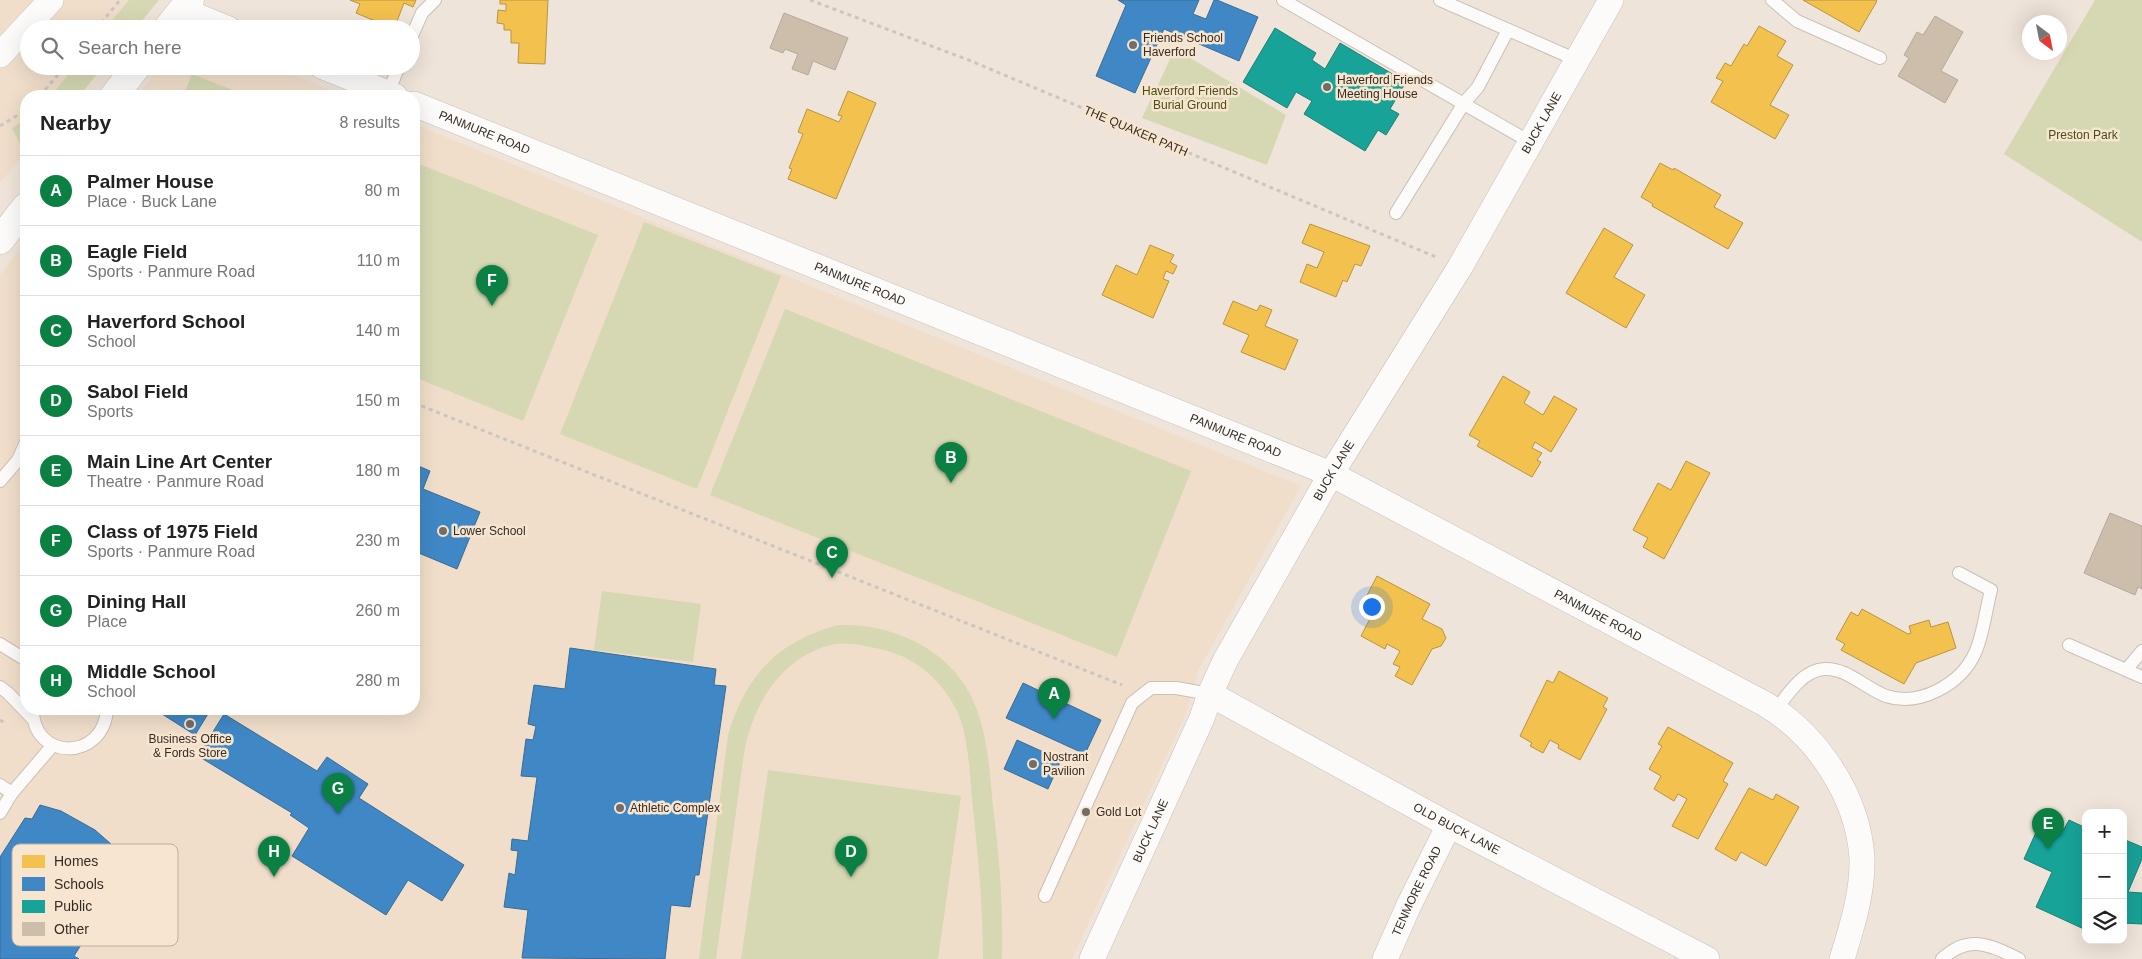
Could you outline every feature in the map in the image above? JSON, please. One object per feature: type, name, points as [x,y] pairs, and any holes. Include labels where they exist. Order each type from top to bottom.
[{"type":"street","points":[[32,20],[51,0]]},
{"type":"street","name":"BUCK LANE","points":[[1092,959],[1202,718],[1210,694],[1225,662],[1331,474],[1460,267],[1525,139],[1577,60],[1611,0]]},
{"type":"street","points":[[180,13],[201,20]]},
{"type":"street","points":[[0,55],[20,33]]},
{"type":"street","points":[[119,90],[131,75]]},
{"type":"street","points":[[343,75],[379,90]]},
{"type":"street","name":"PANMURE ROAD","points":[[420,106],[1331,474],[1776,710],[1808,736],[1835,775],[1854,815],[1862,858],[1856,912],[1842,959]]},
{"type":"street","points":[[1,235],[20,214]]},
{"type":"street","name":"OLD BUCK LANE","points":[[1210,694],[1449,825],[1707,959]]},
{"type":"street","name":"TENMORE ROAD","points":[[1385,959],[1409,905],[1449,825]]},
{"type":"lane","points":[[419,20],[422,13],[435,0]]},
{"type":"lane","points":[[1283,0],[1305,5],[1525,139]]},
{"type":"lane","points":[[1440,0],[1577,60]]},
{"type":"lane","points":[[1772,0],[1797,21],[1880,58]]},
{"type":"lane","points":[[1396,212],[1464,103],[1478,87],[1508,30]]},
{"type":"lane","points":[[392,90],[397,75]]},
{"type":"lane","points":[[0,481],[20,456]]},
{"type":"lane","points":[[1776,710],[1804,678],[1823,669],[1838,671],[1887,696],[1914,698],[1939,690],[1961,674],[1976,653],[1991,590],[1958,572]]},
{"type":"lane","points":[[0,644],[20,656]]},
{"type":"lane","points":[[2069,644],[2142,677]]},
{"type":"lane","points":[[2126,670],[2142,651]]},
{"type":"lane","points":[[0,687],[20,703]]},
{"type":"lane","points":[[1045,896],[1132,703],[1151,688],[1176,688],[1210,694]]},
{"type":"lane","points":[[33,715],[37,730],[53,745],[64,748],[85,746],[101,731],[106,715]]},
{"type":"lane","points":[[0,813],[12,793],[53,745]]},
{"type":"lane","points":[[0,785],[12,793]]},
{"type":"lane","points":[[1942,959],[1954,949],[1979,944],[1986,944],[2019,959]]},
{"type":"path","points":[[103,20],[120,0]]},
{"type":"path","name":"THE QUAKER PATH","points":[[810,0],[971,61],[1460,267]]},
{"type":"path","points":[[45,90],[58,75]]},
{"type":"path","points":[[0,126],[20,114]]},
{"type":"path","points":[[420,404],[1123,685]]},
{"type":"path","points":[[0,720],[5,723]]},
{"type":"shaded area","points":[[0,0],[154,0],[137,20],[20,20],[20,75],[90,75],[78,90],[20,90],[20,159],[0,183]]},
{"type":"shaded area","points":[[154,75],[294,75],[331,90],[142,90]]},
{"type":"shaded area","points":[[420,126],[1301,486],[1199,669],[1185,716],[1072,959],[0,959],[0,275],[20,249],[20,715],[420,715]]},
{"type":"green space","points":[[129,0],[159,0],[142,20],[112,20]]},
{"type":"green space","name":"Preston Park","points":[[2095,0],[2142,0],[2142,242],[2004,154],[2060,60],[2067,60],[2067,47]]},
{"type":"green space","name":"Haverford Friends Burial Ground","points":[[1175,49],[1286,115],[1267,165],[1142,118]]},
{"type":"green space","points":[[68,75],[96,75],[84,90],[56,90]]},
{"type":"green space","points":[[192,75],[195,75],[233,90],[185,90]]},
{"type":"green space","points":[[20,123],[20,144],[12,128]]},
{"type":"green space","points":[[420,164],[598,235],[523,421],[420,379]]},
{"type":"green space","points":[[644,222],[781,276],[697,489],[560,434]]},
{"type":"green space","points":[[785,309],[1191,471],[1117,657],[710,495]]},
{"type":"green space","points":[[602,591],[701,604],[693,662],[594,650]]},
{"type":"green space","points":[[838,625],[881,629],[922,645],[940,657],[955,672],[968,690],[981,722],[988,758],[1001,883],[1002,959],[983,959],[980,879],[969,767],[964,731],[957,711],[935,680],[926,671],[904,657],[880,649],[835,644],[816,650],[785,670],[773,684],[755,717],[744,753],[716,959],[699,959],[728,735],[735,714],[754,678],[781,651],[817,632]]},
{"type":"green space","points":[[768,770],[961,796],[938,959],[741,959]]},
{"type":"building: Homes","points":[[350,0],[416,0],[413,7],[404,3],[397,20],[373,20],[356,13],[360,4]]},
{"type":"building: Homes","points":[[500,0],[548,0],[545,64],[518,63],[519,43],[511,43],[511,30],[504,30],[504,24],[497,23],[498,10],[506,11],[506,4],[500,4]]},
{"type":"building: Homes","points":[[1803,0],[1876,0],[1877,1],[1859,32]]},
{"type":"building: Homes","points":[[1759,26],[1786,41],[1777,56],[1793,65],[1770,105],[1789,115],[1775,139],[1711,102],[1723,81],[1716,78],[1725,63],[1731,66],[1744,44],[1747,46]]},
{"type":"building: Homes","points":[[848,91],[876,103],[836,199],[788,179],[792,169],[789,168],[803,134],[798,132],[807,109],[839,122],[842,116],[838,115]]},
{"type":"building: Homes","points":[[1660,163],[1673,170],[1674,168],[1721,195],[1714,207],[1743,223],[1728,249],[1652,206],[1653,204],[1641,197]]},
{"type":"building: Homes","points":[[1310,224],[1370,246],[1361,266],[1355,264],[1347,282],[1343,280],[1336,297],[1300,282],[1307,264],[1317,268],[1324,252],[1302,243]]},
{"type":"building: Homes","points":[[1604,228],[1633,245],[1614,277],[1645,295],[1626,328],[1566,293]]},
{"type":"building: Homes","points":[[1150,245],[1174,255],[1170,262],[1177,266],[1173,274],[1166,271],[1163,279],[1169,281],[1153,318],[1102,295],[1116,265],[1137,275]]},
{"type":"building: Homes","points":[[1233,301],[1257,311],[1260,305],[1272,310],[1265,326],[1298,340],[1285,370],[1241,352],[1249,335],[1223,324]]},
{"type":"building: Homes","points":[[1503,376],[1530,392],[1524,403],[1543,415],[1554,396],[1577,409],[1551,452],[1535,442],[1532,448],[1542,453],[1537,460],[1541,462],[1532,477],[1477,446],[1480,441],[1469,435]]},
{"type":"building: Homes","points":[[1686,461],[1710,473],[1664,559],[1643,547],[1648,538],[1633,530],[1658,483],[1671,490]]},
{"type":"building: Homes","points":[[1377,576],[1430,604],[1422,619],[1442,629],[1446,638],[1441,646],[1432,649],[1412,685],[1395,676],[1400,667],[1393,664],[1400,651],[1387,644],[1385,649],[1361,636],[1374,611],[1362,605]]},
{"type":"building: Homes","points":[[1862,609],[1908,634],[1911,633],[1909,626],[1929,620],[1931,627],[1948,622],[1956,648],[1916,663],[1904,684],[1841,650],[1845,644],[1836,639],[1851,612],[1858,616]]},
{"type":"building: Homes","points":[[1559,671],[1608,698],[1603,707],[1607,709],[1580,760],[1558,748],[1559,745],[1550,740],[1543,753],[1530,746],[1532,743],[1520,736],[1547,680],[1553,683]]},
{"type":"building: Homes","points":[[1668,727],[1733,763],[1723,781],[1728,784],[1698,839],[1672,826],[1687,799],[1678,794],[1674,801],[1654,789],[1661,776],[1649,769],[1662,746],[1658,744]]},
{"type":"building: Homes","points":[[1749,788],[1773,800],[1776,794],[1799,807],[1766,866],[1741,852],[1736,861],[1715,849]]},
{"type":"building: Schools","name":"Friends School Haverford","points":[[1118,0],[1199,0],[1193,14],[1206,19],[1214,0],[1217,0],[1258,17],[1239,61],[1164,29],[1135,93],[1096,76],[1126,5]]},
{"type":"building: Schools","name":"Lower School","points":[[420,467],[430,471],[423,489],[480,512],[457,569],[420,554]]},
{"type":"building: Schools","name":"Athletic Complex","points":[[570,648],[716,669],[714,685],[726,686],[699,875],[695,875],[690,907],[671,905],[665,959],[522,958],[528,910],[504,907],[509,873],[515,875],[518,851],[511,850],[512,839],[528,841],[537,777],[521,776],[526,739],[533,740],[536,726],[528,724],[534,685],[565,689]]},
{"type":"building: Schools","points":[[1023,683],[1101,720],[1085,754],[1006,718]]},
{"type":"building: Schools","name":"Business Office & Fords Store","points":[[164,715],[207,715],[195,735]]},
{"type":"building: Schools","points":[[223,715],[226,715],[317,771],[327,757],[368,784],[359,798],[464,865],[442,901],[408,880],[386,915],[292,856],[309,828],[290,815],[292,813],[198,756]]},
{"type":"building: Schools","name":"Nostrant Pavilion","points":[[1017,740],[1061,760],[1048,789],[1004,769]]},
{"type":"building: Schools","points":[[40,805],[61,811],[95,830],[111,844],[12,844],[12,946],[80,946],[74,956],[79,959],[0,959],[0,857],[25,818],[32,819]]},
{"type":"building: Public","name":"Haverford Friends Meeting House","points":[[1275,28],[1316,53],[1312,60],[1325,69],[1340,43],[1406,82],[1390,109],[1399,114],[1386,135],[1378,130],[1365,151],[1304,114],[1312,101],[1296,92],[1287,108],[1243,82]]},
{"type":"building: Public","points":[[2042,819],[2064,829],[2069,820],[2082,826],[2082,928],[2036,907],[2052,872],[2024,859]]},
{"type":"building: Public","points":[[2127,841],[2142,847],[2142,859],[2128,892],[2142,893],[2142,924],[2127,923]]},
{"type":"building: Other","points":[[784,13],[848,38],[835,70],[813,61],[808,75],[792,69],[798,54],[785,49],[783,53],[770,48]]},
{"type":"building: Other","points":[[1935,16],[1963,32],[1941,71],[1958,80],[1945,103],[1898,76],[1909,58],[1904,55],[1917,32],[1923,35]]},
{"type":"building: Other","points":[[2110,513],[2142,526],[2142,589],[2138,587],[2135,595],[2084,573]]},
{"type":"place","name":"Friends School Haverford","points":[[1133,45]]},
{"type":"place","name":"Haverford Friends Meeting House","points":[[1327,87]]},
{"type":"place","name":"Class of 1975 Field","points":[[492,306]]},
{"type":"place","name":"Eagle Field","points":[[951,483]]},
{"type":"place","name":"Lower School","points":[[443,531]]},
{"type":"place","name":"Haverford School","points":[[832,578]]},
{"type":"place","name":"Palmer House","points":[[1054,719]]},
{"type":"place","name":"Business Office & Fords Store","points":[[190,724]]},
{"type":"place","name":"Nostrant Pavilion","points":[[1033,764]]},
{"type":"place","name":"Athletic Complex","points":[[620,808]]},
{"type":"place","name":"Gold Lot","points":[[1086,812]]},
{"type":"place","name":"Dining Hall","points":[[338,814]]},
{"type":"place","name":"Main Line Art Center","points":[[2048,849]]},
{"type":"place","name":"Middle School","points":[[274,877]]},
{"type":"place","name":"Sabol Field","points":[[851,877]]}]
